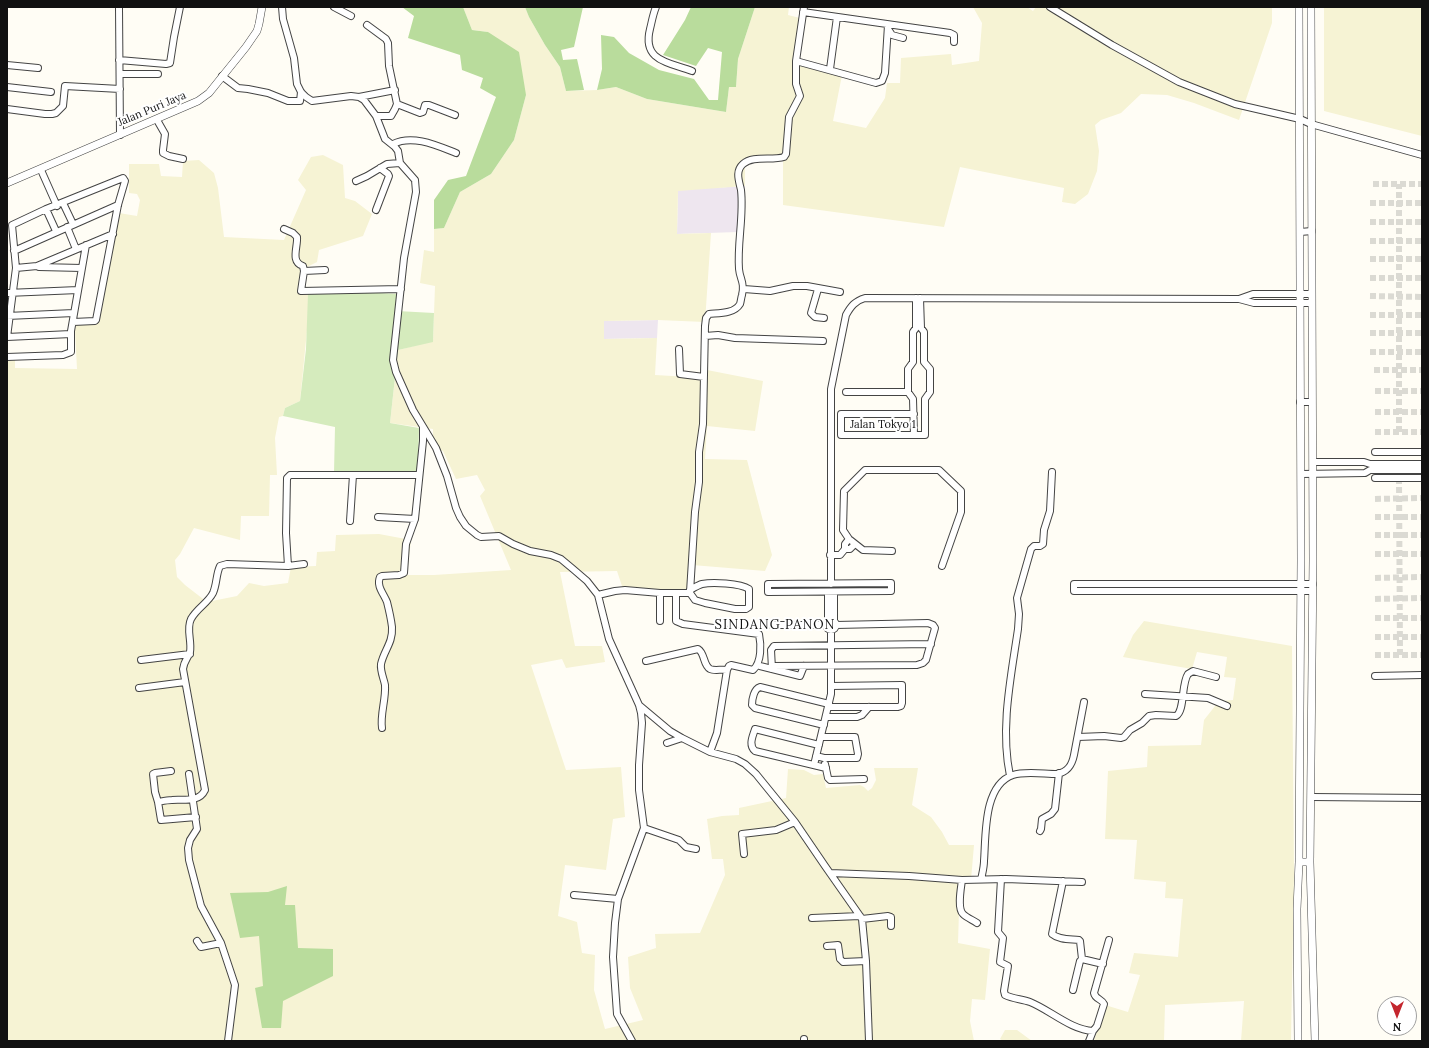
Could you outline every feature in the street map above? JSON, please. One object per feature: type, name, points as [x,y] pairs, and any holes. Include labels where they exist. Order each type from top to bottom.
[{"type":"street","points":[[118,7],[120,135]]},
{"type":"street","points":[[120,60],[166,64],[170,63],[180,7]]},
{"type":"street","name":"Jalan Puri Jaya","points":[[7,183],[42,172],[120,135],[198,101],[209,93],[238,58],[257,31],[262,7]]},
{"type":"street","points":[[282,7],[283,19],[294,58],[297,84],[301,92],[306,97],[312,101],[329,100],[340,97],[359,96],[395,90]]},
{"type":"street","points":[[334,7],[351,16]]},
{"type":"street","points":[[656,7],[649,34],[648,44],[650,49],[653,54],[660,59],[692,71]]},
{"type":"street","points":[[1050,7],[1179,82],[1235,104],[1300,120],[1422,155]]},
{"type":"street","points":[[1298,1041],[1297,909],[1300,862],[1301,474],[1299,7]]},
{"type":"street","points":[[1311,7],[1313,587],[1312,797],[1310,862],[1315,1041]]},
{"type":"street","points":[[598,595],[625,590],[676,593],[690,591],[701,584],[734,584],[747,587],[749,589],[749,607],[746,609],[735,609],[696,600],[690,591],[703,424],[705,326],[707,315],[730,311],[741,303],[744,289],[739,271],[741,192],[738,172],[741,165],[748,160],[779,159],[784,157],[789,117],[800,96],[796,84],[796,61],[803,9],[888,27],[953,34],[954,42]]},
{"type":"street","points":[[830,69],[837,17]]},
{"type":"street","points":[[367,25],[380,33],[388,43],[389,66],[397,104],[391,116],[376,116]]},
{"type":"street","points":[[796,61],[830,69],[876,83],[882,81],[885,72],[888,27]]},
{"type":"street","points":[[888,27],[892,35],[903,38]]},
{"type":"street","points":[[7,65],[38,68]]},
{"type":"street","points":[[120,74],[158,74]]},
{"type":"street","points":[[222,76],[238,88],[268,93],[288,101],[300,101],[301,92]]},
{"type":"street","points":[[7,109],[52,114],[60,111],[63,106],[65,86],[120,89]]},
{"type":"street","points":[[7,87],[51,92]]},
{"type":"street","points":[[359,96],[368,104],[376,116],[385,139],[393,144],[398,151],[400,163],[414,178],[416,183],[416,192],[405,251],[393,360],[394,367],[413,410],[436,448],[460,517],[466,526],[477,535],[485,537],[499,536],[523,548],[552,555],[561,559],[580,574],[598,595],[609,639],[639,705],[642,723],[639,790],[644,828],[618,899],[613,957],[617,1014],[632,1041]]},
{"type":"street","points":[[397,104],[420,113],[423,112],[425,106],[429,104],[455,116]]},
{"type":"street","points":[[157,120],[164,134],[163,146],[166,155],[182,159]]},
{"type":"street","points":[[393,144],[406,140],[417,141],[456,153]]},
{"type":"street","points":[[356,181],[387,164],[400,163]]},
{"type":"street","points":[[376,210],[389,176],[380,168]]},
{"type":"street","points":[[42,172],[60,204],[70,226],[76,249]]},
{"type":"street","points":[[71,334],[7,337],[10,293],[16,268],[12,225],[46,209],[124,178],[125,181],[118,206],[95,321],[73,322]]},
{"type":"street","points":[[14,251],[56,231],[118,206]]},
{"type":"street","points":[[46,209],[56,231]]},
{"type":"street","points":[[284,229],[297,236],[295,260],[304,270],[302,292],[360,289],[401,289]]},
{"type":"street","points":[[1300,232],[1312,231]]},
{"type":"street","points":[[37,266],[113,234]]},
{"type":"street","points":[[7,357],[66,354],[72,350],[71,334],[86,245]]},
{"type":"street","points":[[16,268],[37,266],[82,268]]},
{"type":"street","points":[[304,270],[326,270]]},
{"type":"street","points":[[744,289],[770,291],[793,286],[807,286],[840,292]]},
{"type":"street","points":[[818,288],[812,313],[815,317],[824,318]]},
{"type":"street","points":[[10,293],[78,290]]},
{"type":"street","points":[[1240,299],[1253,294],[1312,294]]},
{"type":"street","points":[[831,584],[831,389],[846,315],[850,306],[858,300],[865,298],[1240,299],[1254,303],[1312,303]]},
{"type":"street","points":[[918,298],[918,328]]},
{"type":"street","points":[[8,316],[74,313]]},
{"type":"street","points":[[913,399],[925,399],[930,392],[930,369],[924,362],[924,332],[918,328]]},
{"type":"street","points":[[914,435],[913,399],[908,392],[908,369],[913,362],[913,332],[918,328]]},
{"type":"street","points":[[705,336],[718,335],[741,338],[823,341]]},
{"type":"street","points":[[680,349],[680,374],[704,377]]},
{"type":"street","points":[[913,362],[924,362]]},
{"type":"street","points":[[846,392],[908,392]]},
{"type":"street","name":"Jalan Tokyo 1","points":[[914,414],[841,414],[841,435],[925,435],[925,399]]},
{"type":"street","points":[[1300,402],[1312,402]]},
{"type":"street","points":[[382,728],[381,715],[383,711],[385,686],[380,667],[392,635],[392,626],[387,602],[380,590],[379,578],[382,576],[399,575],[404,573],[406,544],[414,519],[420,475],[423,441],[422,426]]},
{"type":"street","points":[[1375,452],[1422,452]]},
{"type":"street","points":[[1313,462],[1364,462],[1370,467],[1422,470]]},
{"type":"street","points":[[1301,474],[1365,473],[1370,467],[1422,464]]},
{"type":"street","points":[[892,551],[863,550],[849,539],[843,530],[844,490],[865,470],[940,470],[961,491],[961,512],[942,566]]},
{"type":"street","points":[[1010,776],[1006,747],[1006,724],[1018,630],[1019,614],[1017,598],[1031,549],[1034,546],[1042,546],[1044,530],[1050,511],[1052,472]]},
{"type":"street","points":[[288,566],[286,533],[287,478],[290,475],[420,475]]},
{"type":"street","points":[[350,521],[353,475]]},
{"type":"street","points":[[1375,478],[1422,478]]},
{"type":"street","points":[[378,517],[414,519]]},
{"type":"street","points":[[830,555],[840,555],[845,549],[845,544],[849,539]]},
{"type":"street","points":[[845,549],[850,549],[855,544]]},
{"type":"street","points":[[158,802],[193,799],[203,794],[205,786],[183,669],[184,662],[190,654],[191,645],[189,631],[191,619],[210,599],[214,590],[220,566],[227,564],[288,566],[304,564]]},
{"type":"street","points":[[768,584],[831,584],[891,584],[891,591],[768,592],[768,584]]},
{"type":"street","points":[[798,584],[798,592]]},
{"type":"street","points":[[1300,587],[1074,591],[1074,584],[1313,587]]},
{"type":"street","points":[[660,592],[660,621]]},
{"type":"street","points":[[814,765],[829,705],[831,686],[831,592]]},
{"type":"street","points":[[676,593],[676,621],[683,624],[759,634],[759,657],[754,670],[731,665],[727,670],[717,733],[710,752]]},
{"type":"street","points":[[760,666],[917,665],[926,660],[935,628],[933,625],[928,623],[772,625]]},
{"type":"street","points":[[772,667],[771,650],[774,646],[930,644]]},
{"type":"street","points":[[646,661],[698,649],[702,652],[708,667],[711,669],[727,670]]},
{"type":"street","points":[[141,660],[190,654]]},
{"type":"street","points":[[772,667],[800,676],[804,666]]},
{"type":"street","points":[[1078,737],[1104,736],[1122,738],[1149,716],[1176,716],[1181,710],[1185,677],[1190,672],[1199,672],[1216,677]]},
{"type":"street","points":[[1375,676],[1422,675]]},
{"type":"street","points":[[139,688],[185,682]]},
{"type":"street","points":[[824,725],[755,708],[752,705],[752,702],[755,690],[760,687],[829,705],[869,707],[901,706],[902,703],[902,685],[831,686]]},
{"type":"street","points":[[1145,694],[1208,698],[1227,706]]},
{"type":"street","points":[[981,880],[984,864],[987,820],[994,794],[1002,782],[1010,776],[1020,773],[1059,773],[1066,771],[1072,763],[1084,702]]},
{"type":"street","points":[[639,705],[670,731],[710,752],[736,759],[745,764],[756,774],[795,822],[861,917],[866,961],[869,1041]]},
{"type":"street","points":[[826,717],[862,716],[869,707]]},
{"type":"street","points":[[819,745],[755,729],[751,744],[755,751],[826,768]]},
{"type":"street","points":[[816,756],[824,758],[857,758],[858,754],[855,737],[821,737]]},
{"type":"street","points":[[667,743],[682,738]]},
{"type":"street","points":[[824,758],[828,778],[830,780],[864,779]]},
{"type":"street","points":[[171,772],[153,774],[154,792],[158,802],[161,820],[196,817]]},
{"type":"street","points":[[1040,831],[1042,819],[1051,814],[1055,809],[1059,773]]},
{"type":"street","points":[[188,774],[196,817],[196,831],[190,840],[188,848],[189,860],[201,906],[221,943],[235,985],[228,1041]]},
{"type":"street","points":[[1312,797],[1422,798]]},
{"type":"street","points":[[744,854],[742,834],[776,830],[795,822]]},
{"type":"street","points":[[644,828],[680,840],[686,847],[696,849]]},
{"type":"street","points":[[1300,862],[1310,862]]},
{"type":"street","points":[[830,873],[962,880],[1001,879],[1082,882]]},
{"type":"street","points":[[1001,879],[998,932],[1003,938],[1000,962],[1008,966],[1004,994],[1028,1001],[1051,1015],[1080,1028],[1093,1031]]},
{"type":"street","points":[[962,880],[960,896],[961,909],[963,914],[977,923]]},
{"type":"street","points":[[1063,881],[1052,934],[1053,936],[1061,939],[1080,941],[1082,959],[1080,961],[1073,990]]},
{"type":"street","points":[[574,895],[618,899]]},
{"type":"street","points":[[812,918],[888,916],[891,917],[892,926]]},
{"type":"street","points":[[1089,1041],[1097,1026],[1104,1004],[1096,997],[1094,993],[1109,940]]},
{"type":"street","points":[[197,941],[201,947],[221,943]]},
{"type":"street","points":[[827,946],[838,946],[840,959],[843,962],[866,961]]},
{"type":"street","points":[[1082,959],[1103,964]]},
{"type":"shaded area","points":[[463,7],[525,7],[545,45],[560,67],[566,91],[597,90],[616,87],[647,99],[726,112],[729,87],[736,87],[738,59],[755,7],[789,7],[788,15],[800,18],[792,62],[842,75],[833,121],[866,128],[885,98],[887,83],[900,83],[901,58],[951,54],[952,65],[979,61],[982,23],[973,7],[1027,7],[1033,11],[1036,7],[1272,7],[1272,23],[1239,120],[1194,103],[1167,95],[1141,94],[1121,113],[1101,120],[1095,125],[1099,151],[1097,171],[1088,194],[1075,204],[1062,202],[1064,188],[960,167],[944,227],[783,205],[783,158],[757,158],[745,164],[745,186],[678,191],[677,234],[711,233],[705,322],[658,320],[604,321],[604,339],[657,338],[655,375],[707,378],[707,370],[763,381],[755,431],[707,426],[705,459],[747,460],[772,555],[765,571],[692,565],[689,592],[623,589],[617,571],[560,572],[575,646],[602,646],[605,662],[566,668],[562,659],[531,665],[566,770],[621,767],[625,817],[613,819],[606,870],[565,865],[558,916],[577,922],[582,953],[595,955],[594,990],[605,1029],[643,1020],[630,988],[628,957],[656,948],[655,934],[700,933],[725,875],[723,859],[712,859],[707,819],[739,815],[739,808],[786,798],[788,769],[804,770],[814,775],[823,774],[826,788],[860,785],[868,791],[872,788],[876,780],[874,768],[918,768],[912,805],[931,817],[949,845],[974,845],[971,880],[960,879],[958,943],[990,949],[985,1000],[972,999],[970,1021],[974,1041],[7,1041],[7,361],[15,360],[15,368],[77,369],[76,325],[99,323],[119,213],[137,216],[140,200],[137,194],[129,193],[129,164],[159,164],[161,176],[182,177],[183,161],[199,160],[214,173],[218,188],[224,237],[284,240],[306,190],[298,180],[311,157],[323,155],[343,165],[345,198],[355,201],[372,214],[363,236],[319,250],[317,262],[301,270],[299,294],[308,294],[309,310],[300,401],[285,408],[283,416],[279,417],[275,438],[277,475],[270,475],[269,516],[241,516],[240,540],[194,528],[180,554],[175,560],[177,577],[207,602],[237,596],[249,583],[264,586],[288,583],[291,567],[316,566],[317,552],[335,551],[336,535],[379,534],[411,540],[407,575],[434,575],[511,570],[480,496],[485,490],[477,475],[456,479],[443,451],[433,448],[433,429],[390,423],[398,350],[433,341],[435,286],[420,283],[424,250],[434,252],[434,229],[444,228],[460,192],[491,174],[514,140],[526,95],[488,32],[472,30]]},
{"type":"shaded area","points":[[1324,7],[1422,7],[1422,136],[1324,111]]},
{"type":"shaded area","points":[[745,186],[744,201],[738,232],[677,234],[678,190]]},
{"type":"shaded area","points":[[658,320],[657,338],[604,339],[604,321]]},
{"type":"shaded area","points":[[1144,621],[1292,646],[1294,874],[1291,1041],[1241,1041],[1244,1001],[1165,1005],[1164,1041],[1094,1041],[1105,1005],[1128,1012],[1140,975],[1129,973],[1134,953],[1178,957],[1183,899],[1165,898],[1166,882],[1134,879],[1137,840],[1105,839],[1108,771],[1147,767],[1148,746],[1201,745],[1204,720],[1219,701],[1233,700],[1236,678],[1224,677],[1227,657],[1197,652],[1192,669],[1123,657],[1133,635]]},
{"type":"shaded area","points":[[1005,1030],[1017,1030],[1032,1041],[1003,1041],[1000,1039]]},
{"type":"green space","points":[[402,7],[463,7],[472,30],[488,32],[519,52],[526,95],[514,140],[491,174],[460,192],[444,228],[434,229],[434,200],[448,180],[466,176],[496,97],[480,88],[483,78],[462,70],[460,55],[408,38],[414,16]]},
{"type":"green space","points":[[525,7],[583,7],[574,47],[561,50],[563,60],[577,59],[584,90],[566,91],[560,67],[545,45]]},
{"type":"green space","points":[[691,7],[755,7],[738,59],[736,87],[729,87],[726,112],[647,99],[616,87],[597,90],[602,69],[601,35],[614,37],[629,53],[659,70],[694,79],[709,100],[718,100],[722,52],[708,48],[696,66],[663,55],[685,20]]},
{"type":"green space","points":[[362,292],[399,294],[397,311],[434,313],[433,342],[398,350],[390,423],[419,428],[418,474],[334,473],[335,427],[283,416],[285,408],[300,401],[306,349],[308,294]]},
{"type":"green space","points":[[287,886],[285,905],[295,905],[298,948],[333,949],[333,976],[283,1001],[281,1028],[262,1028],[255,988],[263,986],[259,936],[240,938],[230,893],[268,892]]},
{"type":"tunnel","points":[[1373,184],[1422,184]]},
{"type":"tunnel","points":[[1399,184],[1399,432]]},
{"type":"tunnel","points":[[1370,203],[1422,203]]},
{"type":"tunnel","points":[[1370,222],[1422,222]]},
{"type":"tunnel","points":[[1370,241],[1422,241]]},
{"type":"tunnel","points":[[1370,259],[1422,259]]},
{"type":"tunnel","points":[[1370,278],[1422,278]]},
{"type":"tunnel","points":[[1370,296],[1422,297]]},
{"type":"tunnel","points":[[1370,315],[1422,315]]},
{"type":"tunnel","points":[[1370,333],[1422,333]]},
{"type":"tunnel","points":[[1370,352],[1422,352]]},
{"type":"tunnel","points":[[1374,370],[1422,370]]},
{"type":"tunnel","points":[[1375,391],[1422,391]]},
{"type":"tunnel","points":[[1375,412],[1422,412]]},
{"type":"tunnel","points":[[1375,432],[1422,432]]},
{"type":"tunnel","points":[[1399,478],[1400,655]]},
{"type":"tunnel","points":[[1375,499],[1422,498]]},
{"type":"tunnel","points":[[1375,517],[1422,517]]},
{"type":"tunnel","points":[[1375,535],[1422,535]]},
{"type":"tunnel","points":[[1375,554],[1422,554]]},
{"type":"tunnel","points":[[1375,578],[1422,577]]},
{"type":"tunnel","points":[[1375,599],[1422,598]]},
{"type":"tunnel","points":[[1375,618],[1422,618]]},
{"type":"tunnel","points":[[1375,637],[1422,637]]},
{"type":"tunnel","points":[[1375,655],[1422,655]]},
{"type":"district","name":"SINDANG PANON","points":[[775,625]]}]
